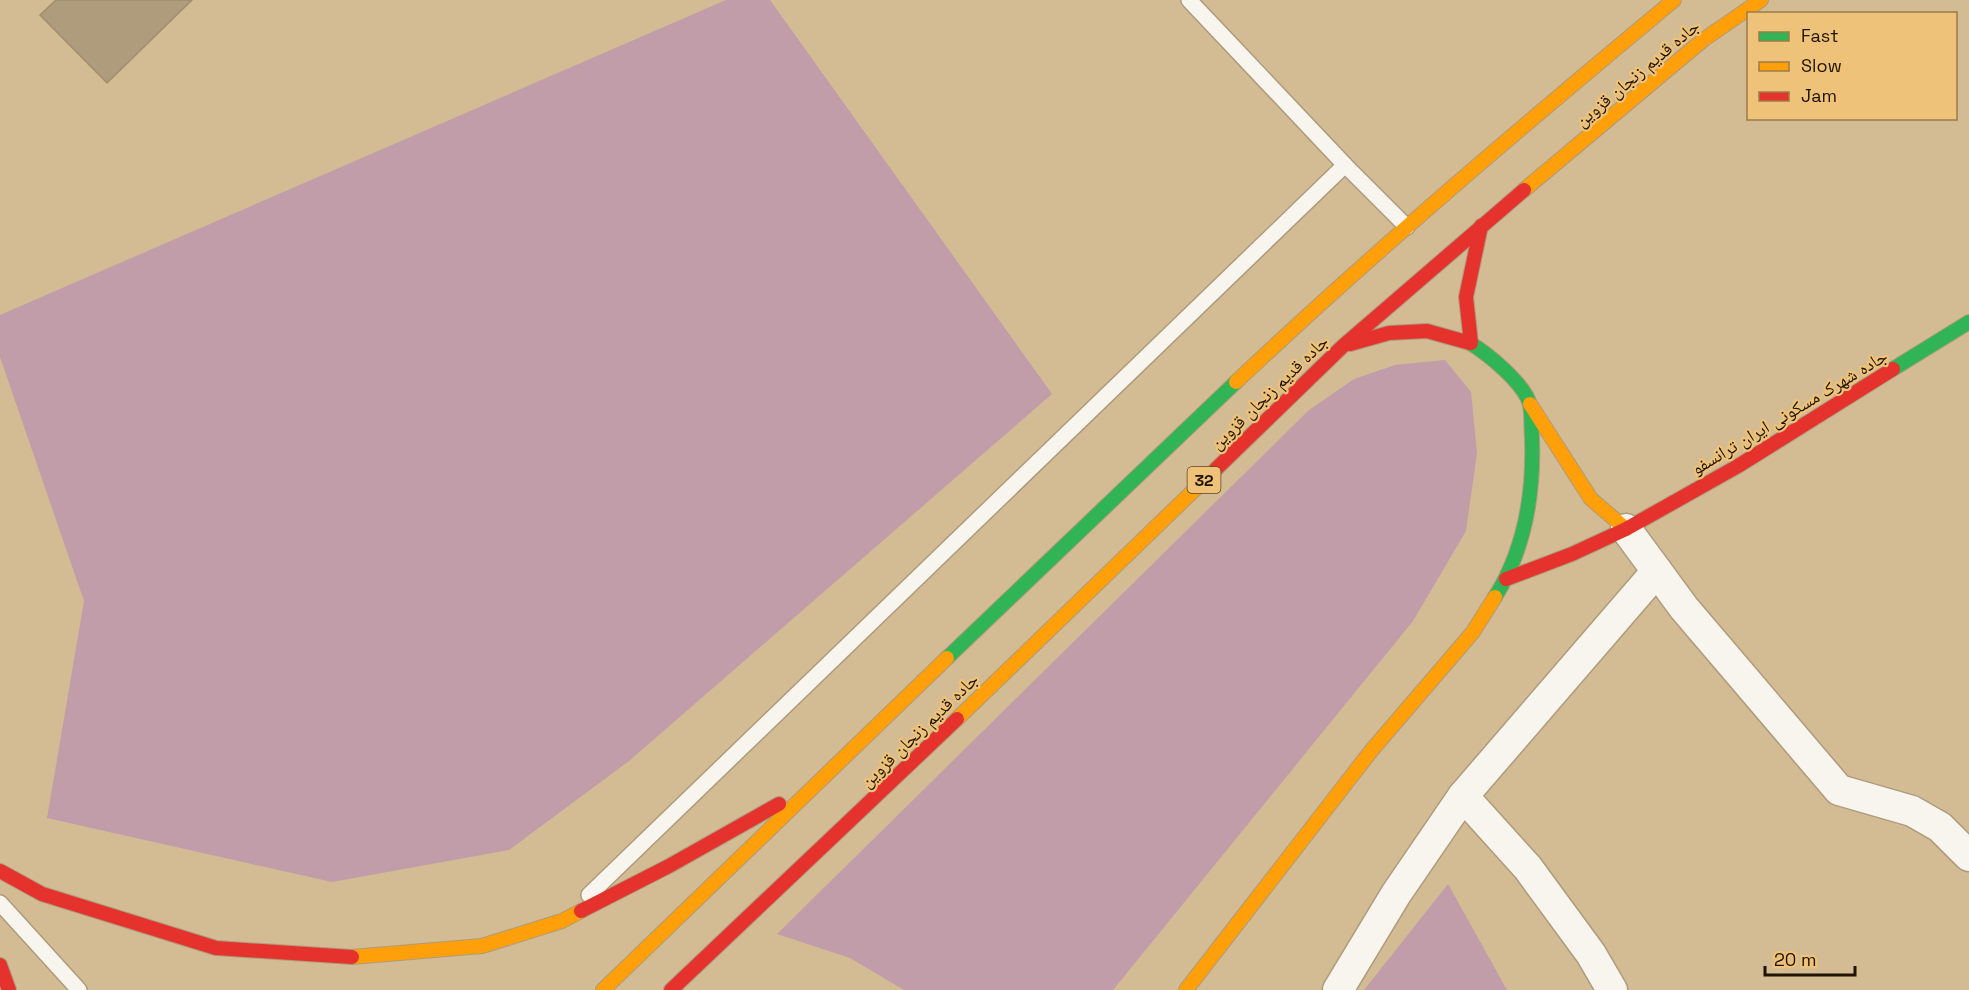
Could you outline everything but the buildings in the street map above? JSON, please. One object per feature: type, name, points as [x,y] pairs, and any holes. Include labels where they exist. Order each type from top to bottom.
[{"type":"main road","name":"جاده قدیم زنجان قزوین","points":[[603,990],[1310,312],[1496,149],[1674,0]]},
{"type":"main road","name":"جاده قدیم زنجان قزوین","points":[[671,990],[851,820],[1343,346],[1481,226],[1703,40],[1761,0]]},
{"type":"main road","points":[[1471,343],[1466,297],[1481,226]]},
{"type":"main road","name":"جاده شهرک مسکونی ایران ترانسفو","points":[[1506,579],[1572,554],[1626,529],[1738,466],[1969,322]]},
{"type":"main road","points":[[1343,346],[1389,333],[1426,331],[1471,343],[1497,362],[1519,386],[1591,499],[1626,529]]},
{"type":"main road","points":[[1186,990],[1371,751],[1473,632],[1506,579],[1526,523],[1532,482],[1530,404]]},
{"type":"main road","points":[[0,872],[42,894],[216,948],[354,957],[482,946],[562,921],[669,866],[820,781]]},
{"type":"main road","points":[[0,965],[9,990]]},
{"type":"street","points":[[1626,529],[1684,608],[1839,790],[1912,811],[1940,827],[1969,856]]},
{"type":"street","points":[[1338,990],[1396,894],[1463,796],[1657,571]]},
{"type":"street","points":[[1463,796],[1528,868],[1591,954],[1612,990]]},
{"type":"lane","points":[[1189,0],[1407,227]]},
{"type":"lane","points":[[562,921],[1345,165]]},
{"type":"lane","points":[[0,903],[79,990]]},
{"type":"shaded area","points":[[726,0],[770,0],[1052,394],[629,761],[509,850],[332,882],[47,818],[84,601],[0,357],[0,315]]},
{"type":"shaded area","points":[[1445,360],[1471,392],[1477,453],[1466,531],[1413,621],[1113,990],[904,990],[850,958],[777,934],[1309,410],[1354,379],[1395,365]]},
{"type":"shaded area","points":[[1448,884],[1507,990],[1364,990]]},
{"type":"traffic: fast","points":[[1893,369],[1969,322]]},
{"type":"traffic: fast","points":[[1470,343],[1514,379],[1527,397],[1531,413],[1532,459],[1526,520],[1514,560],[1495,597]]},
{"type":"traffic: fast","points":[[947,658],[1236,382]]},
{"type":"traffic: slow","points":[[1236,382],[1452,188],[1674,0]]},
{"type":"traffic: slow","points":[[1524,190],[1703,40],[1761,0]]},
{"type":"traffic: slow","points":[[1530,404],[1591,499],[1626,529]]},
{"type":"traffic: slow","points":[[957,719],[1216,469]]},
{"type":"traffic: slow","points":[[1186,990],[1371,751],[1473,632],[1495,597]]},
{"type":"traffic: slow","points":[[603,990],[947,658]]},
{"type":"traffic: slow","points":[[352,957],[482,946],[562,921],[581,911]]},
{"type":"traffic: jam","points":[[1216,469],[1343,346],[1524,190]]},
{"type":"traffic: jam","points":[[1471,343],[1466,297],[1481,226]]},
{"type":"traffic: jam","points":[[1350,344],[1389,333],[1427,331],[1470,343]]},
{"type":"traffic: jam","points":[[1506,579],[1572,554],[1626,529],[1738,466],[1893,369]]},
{"type":"traffic: jam","points":[[671,990],[957,719]]},
{"type":"traffic: jam","points":[[581,911],[669,866],[779,804]]},
{"type":"traffic: jam","points":[[0,871],[42,894],[216,948],[352,957]]},
{"type":"traffic: jam","points":[[0,965],[9,990]]}]
